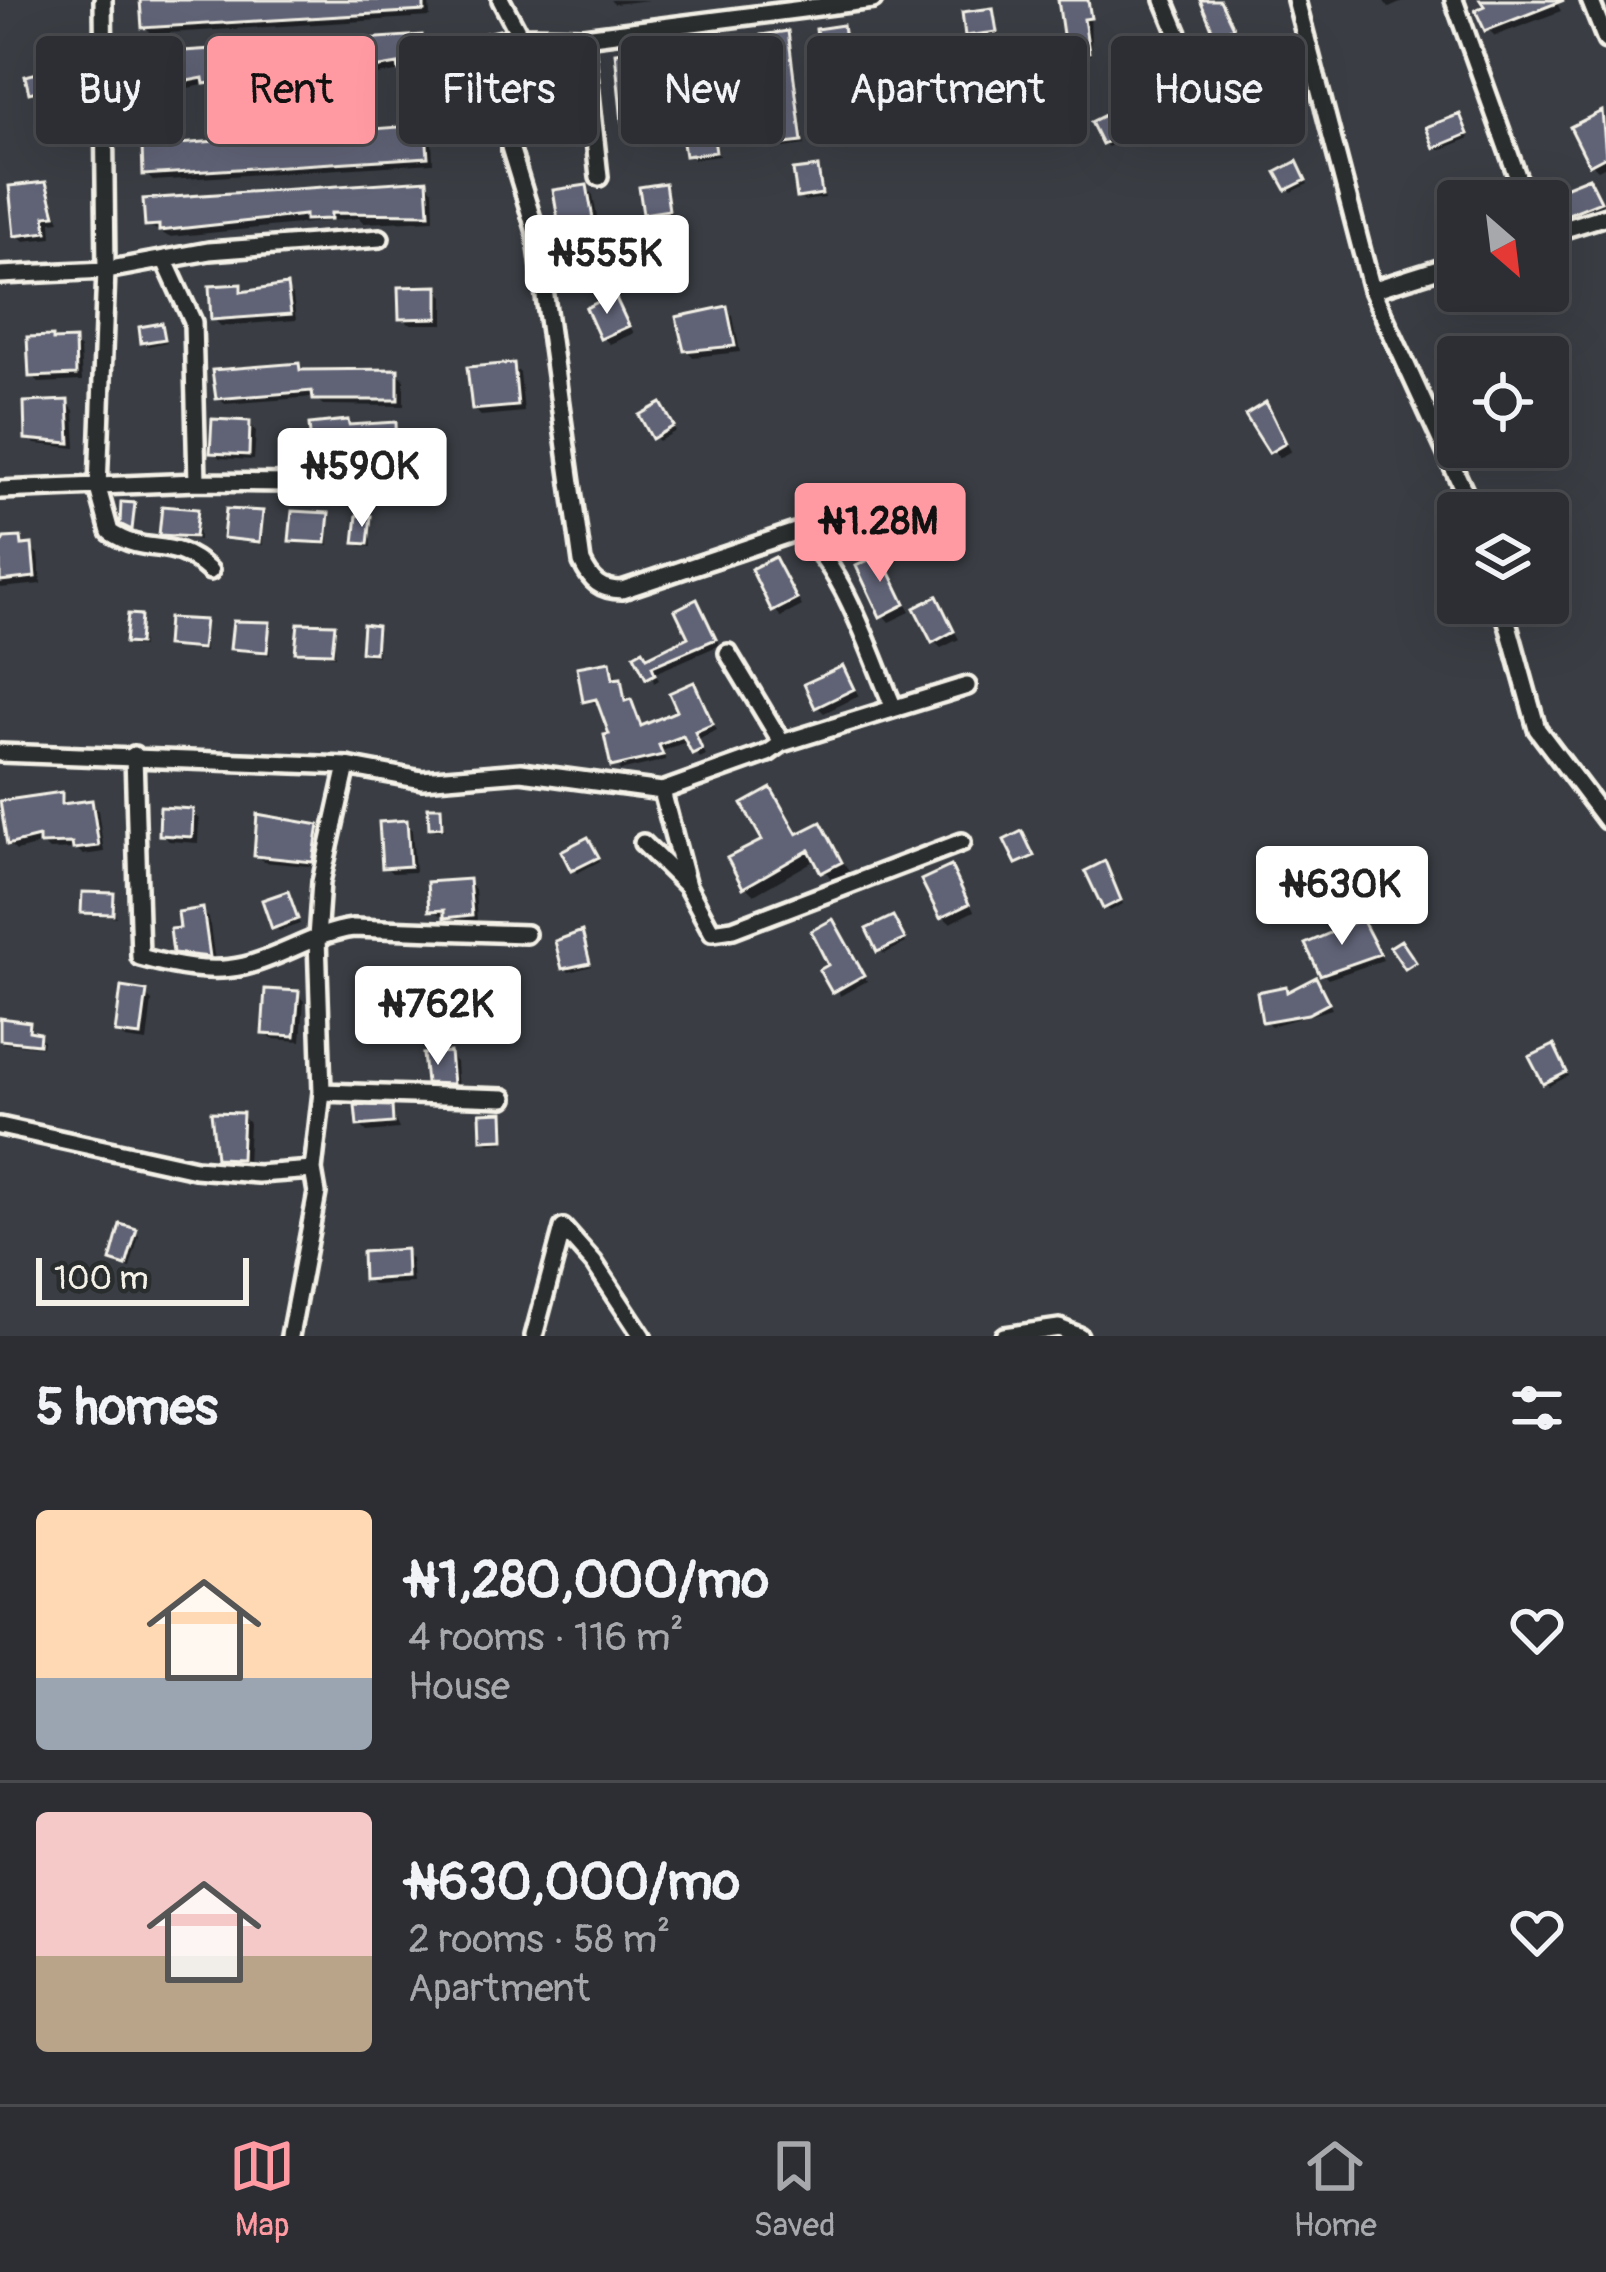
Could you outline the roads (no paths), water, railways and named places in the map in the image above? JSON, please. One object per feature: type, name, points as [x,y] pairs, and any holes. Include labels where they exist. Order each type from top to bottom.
[{"type":"street","points":[[103,0],[106,270],[98,488],[110,532],[129,545],[186,549],[210,571]]},
{"type":"street","points":[[501,0],[520,36]]},
{"type":"street","points":[[597,36],[873,0]]},
{"type":"street","points":[[1164,0],[1179,36]]},
{"type":"street","points":[[1296,0],[1372,290],[1464,492]]},
{"type":"street","points":[[1454,0],[1518,180]]},
{"type":"street","points":[[1589,0],[1606,40]]},
{"type":"street","points":[[595,144],[598,177]]},
{"type":"street","points":[[510,147],[536,232],[582,562],[590,578],[622,590],[795,532],[809,539],[829,565],[894,708]]},
{"type":"street","points":[[1569,227],[1606,216]]},
{"type":"street","points":[[0,275],[106,270],[136,262],[166,263],[208,251],[380,238]]},
{"type":"street","points":[[166,263],[193,322],[197,482]]},
{"type":"street","points":[[1372,290],[1437,269]]},
{"type":"street","points":[[0,490],[197,482],[396,484]]},
{"type":"street","points":[[1508,624],[1537,729],[1606,820]]},
{"type":"street","points":[[728,653],[782,743]]},
{"type":"street","points":[[0,753],[134,754],[346,766],[422,780],[521,772],[662,790],[768,753],[782,743],[967,686]]},
{"type":"street","points":[[134,754],[140,957],[182,969],[242,967],[353,928],[526,934]]},
{"type":"street","points":[[290,1336],[317,1193],[313,1170],[322,1132],[317,938],[321,882],[346,766]]},
{"type":"street","points":[[662,790],[687,886],[712,932],[733,929],[962,842]]},
{"type":"street","points":[[643,843],[687,886]]},
{"type":"street","points":[[322,1091],[504,1098]]},
{"type":"street","points":[[0,1126],[195,1169],[313,1170]]},
{"type":"street","points":[[534,1336],[563,1228],[594,1262],[642,1336]]},
{"type":"street","points":[[1004,1336],[1059,1328],[1079,1336]]}]
